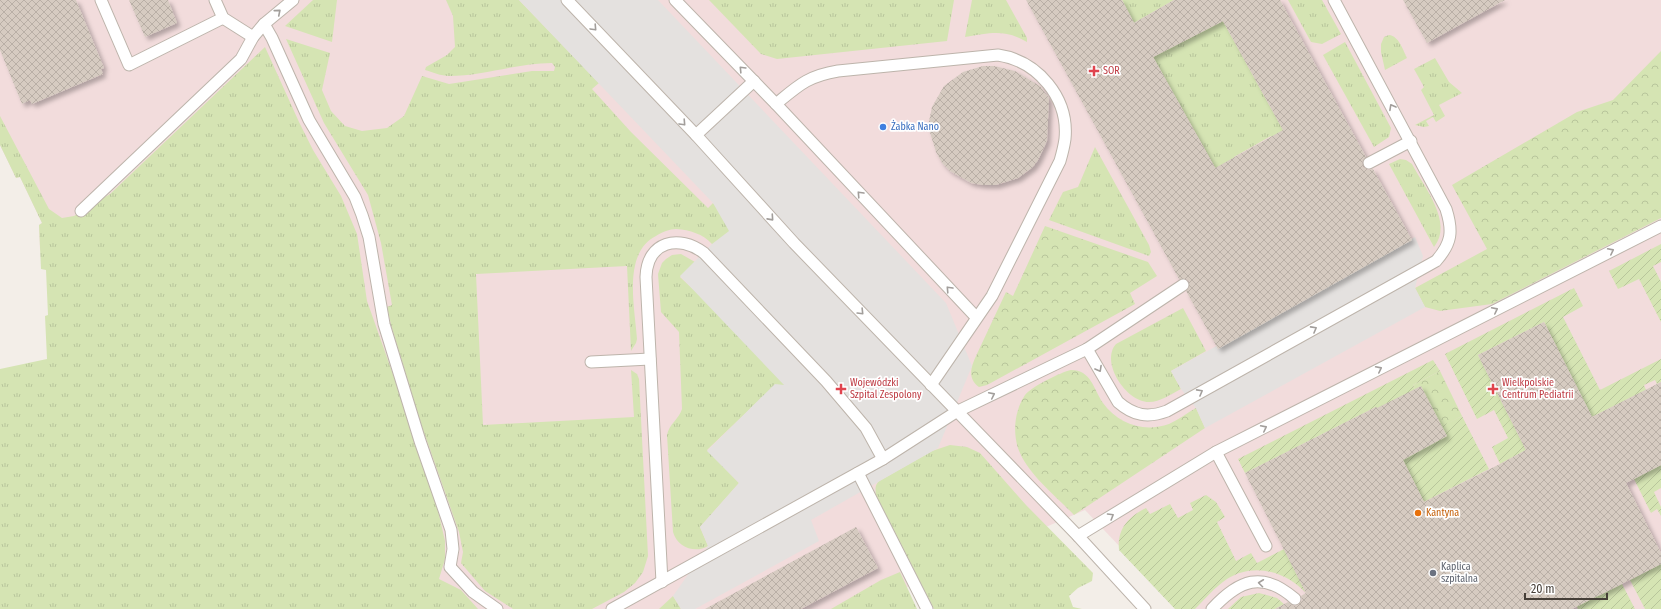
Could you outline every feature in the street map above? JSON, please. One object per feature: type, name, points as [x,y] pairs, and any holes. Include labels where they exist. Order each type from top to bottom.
[{"type":"lane","points":[[101,0],[129,65],[223,18]]},
{"type":"lane","points":[[215,0],[223,18],[253,37]]},
{"type":"lane","points":[[81,211],[241,59],[253,37],[264,24],[293,0]]},
{"type":"lane","points":[[567,0],[696,135],[794,243],[956,412],[1078,536],[1145,609]]},
{"type":"lane","points":[[675,0],[776,104],[976,317]]},
{"type":"lane","points":[[1087,348],[1118,402],[1125,408],[1138,415],[1156,415],[1167,411],[1436,261],[1444,252],[1450,239],[1450,224],[1446,209],[1411,141],[1334,0]]},
{"type":"lane","points":[[264,24],[272,38],[309,120],[355,197],[362,215],[369,237],[384,324],[420,441],[451,530],[453,549],[450,567],[473,592],[497,609]]},
{"type":"lane","points":[[776,104],[796,87],[815,75],[838,71],[991,56],[1012,57],[1032,67],[1045,79],[1056,94],[1064,116],[1065,139],[1060,160],[992,296],[976,317],[931,385]]},
{"type":"lane","points":[[696,135],[754,81]]},
{"type":"lane","points":[[1369,163],[1411,141]]},
{"type":"lane","points":[[1078,536],[1216,452],[1661,226]]},
{"type":"lane","points":[[662,582],[646,277],[647,266],[656,251],[666,244],[677,242],[693,245],[704,252],[826,381],[866,428],[883,459]]},
{"type":"lane","points":[[612,609],[883,459],[956,412],[1087,348],[1183,285]]},
{"type":"lane","points":[[591,362],[650,359]]},
{"type":"lane","points":[[1216,452],[1266,546]]},
{"type":"lane","points":[[858,473],[926,609]]},
{"type":"lane","points":[[1212,609],[1227,593],[1240,585],[1258,581],[1284,589],[1295,599]]},
{"type":"shaded area","name":"Wojewódzki Szpital Zespolony","points":[[0,0],[1661,0],[1661,609],[1179,609],[1085,510],[857,609],[448,609],[40,250],[39,225],[42,223],[20,177],[16,178],[0,145]]},
{"type":"shaded area","points":[[519,0],[658,0],[946,303],[972,366],[938,448],[811,520],[819,541],[695,609],[681,609],[673,596],[708,546],[700,527],[739,483],[707,451],[775,384],[784,385],[680,276],[712,244],[729,231],[713,203]]},
{"type":"shaded area","points":[[1415,237],[1423,256],[1415,288],[1425,307],[1205,428],[1196,408],[1181,389],[1171,371]]},
{"type":"green space","points":[[313,0],[337,0],[332,42],[285,26]]},
{"type":"green space","points":[[446,0],[519,0],[599,83],[592,89],[631,132],[708,208],[713,203],[819,313],[705,238],[696,233],[676,229],[666,231],[658,235],[645,244],[638,255],[633,282],[637,339],[631,351],[627,266],[476,274],[483,425],[634,417],[631,370],[637,374],[639,379],[648,556],[643,572],[635,583],[624,592],[592,609],[513,609],[485,591],[461,563],[463,552],[459,532],[421,424],[391,325],[387,307],[392,305],[381,243],[368,195],[324,123],[286,39],[330,53],[322,90],[331,111],[345,126],[362,131],[387,128],[404,116],[422,76],[449,84],[532,71],[554,71],[555,67],[552,63],[526,65],[475,74],[446,76],[425,70],[426,67],[447,55],[455,47],[453,16]]},
{"type":"green space","points":[[709,0],[954,0],[947,41],[777,59],[761,54]]},
{"type":"green space","points":[[972,0],[1006,0],[1027,38],[1027,42],[1011,35],[997,33],[965,37]]},
{"type":"green space","points":[[1122,0],[1174,0],[1134,23]]},
{"type":"green space","points":[[1288,0],[1322,0],[1341,34],[1322,44],[1311,42]]},
{"type":"green space","points":[[1223,21],[1293,148],[1281,155],[1271,136],[1234,157],[1244,177],[1226,187],[1153,57]]},
{"type":"green space","points":[[1389,35],[1398,41],[1407,58],[1385,70],[1381,52],[1381,44],[1384,37]]},
{"type":"green space","points":[[1345,42],[1391,128],[1389,137],[1374,147],[1323,55]]},
{"type":"green space","points":[[265,47],[299,122],[313,150],[341,196],[357,234],[367,301],[437,506],[445,541],[445,559],[439,579],[461,590],[478,609],[0,609],[0,369],[47,359],[45,316],[48,315],[46,270],[41,269],[39,225],[42,223],[20,177],[16,178],[0,145],[0,116],[49,209],[62,218],[74,216],[110,194]]},
{"type":"green space","points":[[1661,51],[1661,218],[1492,304],[1440,311],[1425,307],[1415,288],[1487,249],[1452,185],[1577,112],[1613,100]]},
{"type":"green space","points":[[1435,58],[1449,82],[1462,93],[1439,105],[1445,116],[1436,122],[1433,117],[1426,121],[1429,126],[1424,127],[1415,125],[1434,115],[1421,90],[1424,87],[1414,69]]},
{"type":"green space","points":[[1095,147],[1149,245],[1151,252],[1149,256],[1049,220],[1063,192],[1078,187]]},
{"type":"green space","points":[[1400,159],[1406,160],[1412,164],[1435,205],[1441,227],[1439,237],[1434,247],[1389,164]]},
{"type":"green space","points":[[1045,226],[1148,262],[1157,276],[1130,293],[1135,304],[987,385],[979,387],[975,384],[971,376],[974,360],[1006,292],[1013,296]]},
{"type":"green space","points":[[1661,244],[1661,262],[1653,266],[1661,282],[1661,322],[1639,279],[1618,289],[1609,271]]},
{"type":"green space","points":[[681,254],[695,262],[680,277],[800,390],[775,385],[707,450],[739,483],[700,527],[708,546],[698,549],[687,548],[682,545],[678,542],[673,532],[667,435],[682,409],[679,332],[661,312],[658,274],[662,263],[666,259],[672,255]]},
{"type":"green space","points":[[1574,288],[1583,306],[1563,317],[1600,390],[1661,359],[1661,382],[1657,384],[1655,380],[1644,385],[1646,390],[1592,417],[1544,322],[1478,355],[1526,450],[1500,464],[1492,447],[1508,438],[1494,410],[1477,419],[1445,354]]},
{"type":"green space","points":[[1183,308],[1206,351],[1171,371],[1181,389],[1157,401],[1149,402],[1140,400],[1124,388],[1118,380],[1113,370],[1111,361],[1112,352],[1116,344]]},
{"type":"green space","points":[[1433,360],[1440,371],[1413,385],[1435,429],[1462,416],[1489,469],[1424,502],[1376,407],[1245,473],[1238,459]]},
{"type":"green space","points":[[1071,370],[1078,371],[1087,376],[1103,403],[1109,410],[1116,416],[1132,425],[1141,427],[1160,427],[1169,424],[1196,408],[1205,428],[1074,515],[1044,486],[1024,462],[1017,446],[1015,431],[1018,408],[1025,395],[1046,380]]},
{"type":"green space","points":[[1440,371],[1462,416],[1435,430],[1413,385]]},
{"type":"green space","points":[[950,445],[967,447],[980,453],[1026,505],[1093,573],[1092,581],[1078,588],[1069,596],[1073,607],[1082,609],[934,609],[876,495],[876,488],[877,484],[881,480],[932,451]]},
{"type":"green space","points":[[1661,465],[1661,488],[1654,492],[1661,507],[1661,516],[1657,509],[1651,513],[1634,479]]},
{"type":"green space","points":[[1206,495],[1216,502],[1225,517],[1217,522],[1236,561],[1251,553],[1257,563],[1284,549],[1306,593],[1298,585],[1279,574],[1269,571],[1248,571],[1227,579],[1214,589],[1195,609],[1175,609],[1119,550],[1120,536],[1125,524],[1134,515],[1146,508],[1150,514],[1170,504],[1178,518],[1193,510],[1190,503]]},
{"type":"green space","points":[[1567,529],[1600,595],[1622,584],[1635,609],[1578,609],[1544,541]]},
{"type":"green space","points":[[1661,564],[1661,609],[1645,609],[1630,580]]},
{"type":"green space","points":[[900,572],[917,609],[831,609],[881,580]]},
{"type":"green space","points":[[1259,593],[1277,598],[1284,604],[1275,609],[1228,609],[1241,597]]},
{"type":"green space","points":[[673,596],[681,609],[659,609]]},
{"type":"building","points":[[0,0],[76,0],[104,68],[101,69],[103,74],[32,104],[30,100],[22,104],[0,50]]},
{"type":"building","points":[[129,0],[168,0],[177,23],[145,37]]},
{"type":"building","points":[[1026,0],[1122,0],[1134,23],[1174,0],[1280,0],[1366,157],[1362,162],[1363,167],[1368,170],[1373,169],[1412,240],[1218,349],[1186,291],[1189,288],[1189,281],[1186,279],[1179,279]],"holes":[[[1223,21],[1283,130],[1215,168],[1153,57]]]},
{"type":"building","points":[[1403,0],[1505,0],[1427,43]]},
{"type":"building","points":[[983,66],[994,66],[1015,71],[1040,86],[1049,98],[1047,141],[1038,160],[1033,167],[1018,178],[996,185],[971,183],[950,171],[942,163],[936,152],[928,126],[932,107],[944,86],[963,72]]},
{"type":"building","points":[[1544,322],[1592,417],[1661,382],[1661,465],[1626,483],[1661,553],[1661,564],[1572,609],[1275,609],[1288,602],[1294,606],[1298,605],[1302,600],[1301,596],[1306,593],[1245,473],[1421,386],[1447,436],[1403,460],[1424,502],[1500,464],[1526,450],[1478,355]]},
{"type":"building","points":[[856,527],[878,568],[801,609],[705,609]]},
{"type":"place","name":"SOR","points":[[1094,71]]},
{"type":"place","name":"Żabka Nano","points":[[883,127]]},
{"type":"place","name":"Wojewódzki Szpital Zespolony","points":[[841,389]]},
{"type":"place","name":"Wielkpolskie Centrum Pediatrii","points":[[1493,389]]},
{"type":"place","name":"Kantyna","points":[[1418,513]]},
{"type":"place","name":"Kaplica szpitalna","points":[[1433,573]]}]
